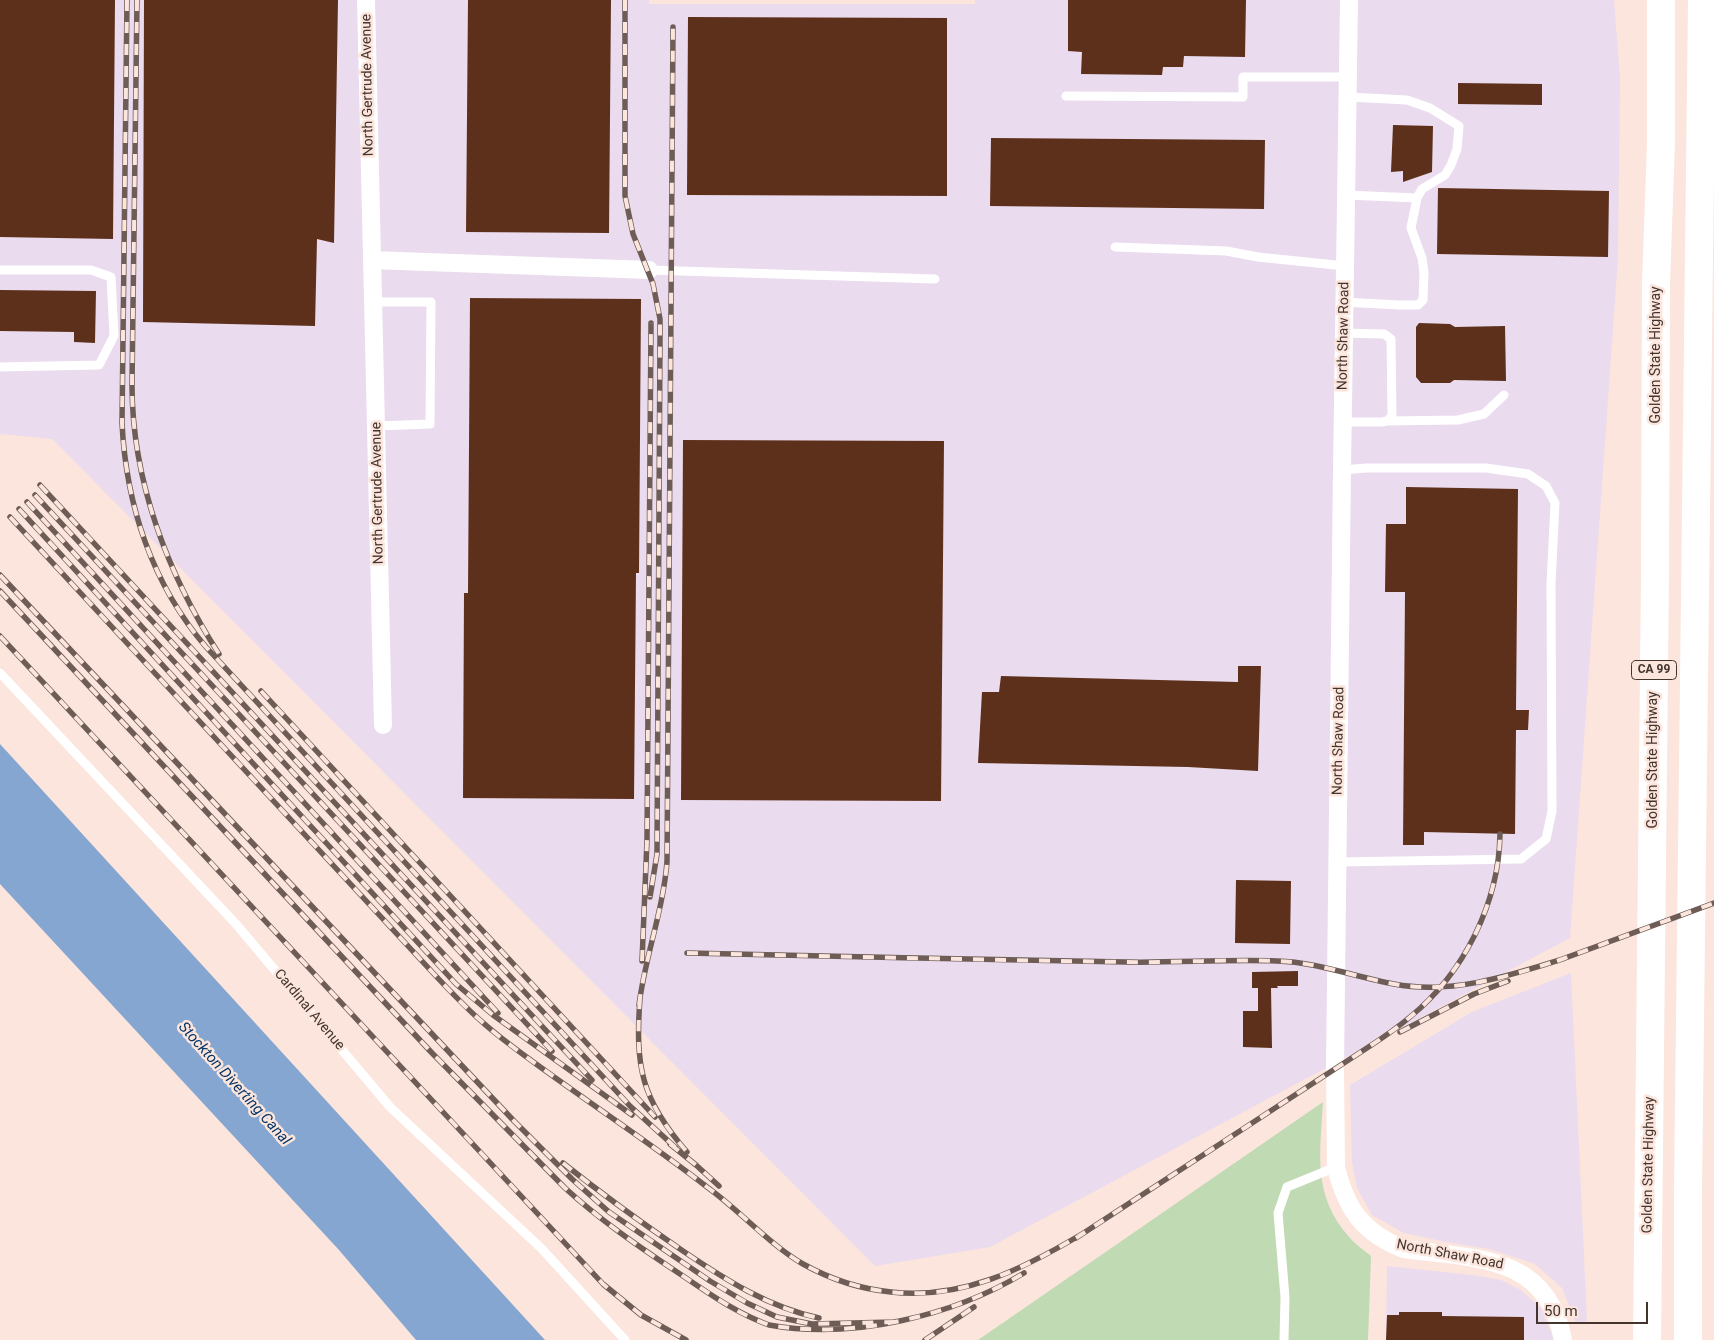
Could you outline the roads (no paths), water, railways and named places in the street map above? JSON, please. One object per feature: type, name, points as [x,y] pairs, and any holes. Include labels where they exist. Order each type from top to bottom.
[{"type":"highway","points":[[1650,0],[1661,142]]},
{"type":"highway","name":"Golden State Highway","points":[[1647,1340],[1656,575],[1656,284],[1661,142],[1661,0]]},
{"type":"highway","name":"CA 99","points":[[1688,1340],[1688,1191],[1702,0]]},
{"type":"highway","points":[[1698,296],[1714,181]]},
{"type":"street","name":"North Gertrude Avenue","points":[[366,0],[383,725]]},
{"type":"street","name":"North Shaw Road","points":[[1350,0],[1342,422],[1335,1067],[1336,1167],[1346,1199],[1352,1211],[1372,1232],[1390,1244],[1404,1249],[1497,1262],[1522,1274],[1542,1292],[1550,1304],[1564,1340]]},
{"type":"street","points":[[372,260],[648,270]]},
{"type":"lane","points":[[1066,96],[1243,98],[1243,77],[1348,77]]},
{"type":"lane","points":[[1344,302],[1418,305],[1424,300],[1422,258],[1411,228],[1417,198],[1422,189],[1445,175],[1457,148],[1459,126],[1430,108],[1407,100],[1348,96]]},
{"type":"lane","points":[[1346,195],[1417,198]]},
{"type":"lane","points":[[1115,247],[1226,251],[1258,257],[1345,266]]},
{"type":"lane","points":[[0,270],[91,270],[112,277],[114,336],[99,365],[0,367]]},
{"type":"lane","points":[[648,270],[935,278]]},
{"type":"lane","points":[[373,302],[431,302],[430,424],[376,426]]},
{"type":"lane","points":[[1344,333],[1384,334],[1392,339],[1392,416],[1387,421]]},
{"type":"lane","points":[[1342,422],[1458,420],[1484,414],[1504,395]]},
{"type":"lane","points":[[1338,862],[1521,859],[1546,838],[1552,810],[1551,584],[1555,503],[1546,486],[1528,474],[1486,468],[1367,468],[1342,470]]},
{"type":"lane","name":"Cardinal Avenue","points":[[0,673],[236,924],[390,1107],[542,1249],[625,1340]]},
{"type":"lane","points":[[1284,1340],[1285,1297],[1278,1213],[1287,1187],[1336,1167]]},
{"type":"water","name":"Stockton Diverting Canal","points":[[0,744],[545,1340],[416,1340],[339,1250],[0,884]]},
{"type":"railway","points":[[127,0],[122,423],[129,484],[145,542],[157,570],[187,623],[206,647],[630,1106],[676,1148]]},
{"type":"railway","points":[[137,0],[132,385],[138,456],[156,526],[169,559],[184,592],[219,654]]},
{"type":"railway","points":[[625,0],[625,196],[633,234],[653,284],[660,319],[657,854],[650,897]]},
{"type":"railway","points":[[639,1005],[645,969],[662,898],[667,862],[673,27]]},
{"type":"railway","points":[[642,961],[647,840],[651,323]]},
{"type":"railway","points":[[40,485],[592,1080]]},
{"type":"railway","points":[[35,495],[552,1051]]},
{"type":"railway","points":[[27,502],[498,1013]]},
{"type":"railway","points":[[19,509],[456,984],[493,1015],[632,1115]]},
{"type":"railway","points":[[10,517],[468,1009],[518,1051],[719,1196],[791,1256],[824,1274],[857,1286],[879,1291],[917,1293],[942,1291],[991,1279],[1037,1259],[1082,1234]]},
{"type":"railway","points":[[0,575],[514,1121],[572,1179],[609,1212],[710,1281],[747,1303],[777,1317],[812,1324],[894,1322]]},
{"type":"railway","points":[[0,591],[432,1053],[565,1188],[620,1232],[699,1287],[733,1308],[769,1325],[801,1329],[834,1329],[901,1321],[934,1312],[966,1301],[1024,1273]]},
{"type":"railway","points":[[0,636],[603,1284],[641,1315],[686,1340]]},
{"type":"railway","points":[[261,691],[655,1117]]},
{"type":"railway","points":[[1076,1238],[1380,1039],[1405,1021],[1429,999],[1447,980],[1475,935],[1493,886],[1500,834]]},
{"type":"railway","points":[[1557,961],[1714,903]]},
{"type":"railway","points":[[687,953],[1126,962],[1277,961],[1307,964],[1379,981],[1415,987],[1437,987],[1480,982],[1522,972],[1563,959]]},
{"type":"railway","points":[[1400,1032],[1474,994],[1508,981]]},
{"type":"railway","points":[[640,998],[639,1044],[644,1081],[660,1115],[687,1152]]},
{"type":"railway","points":[[670,1144],[719,1186]]},
{"type":"railway","points":[[563,1163],[652,1230],[731,1282],[782,1307],[819,1318]]},
{"type":"railway","points":[[925,1340],[974,1307]]}]
